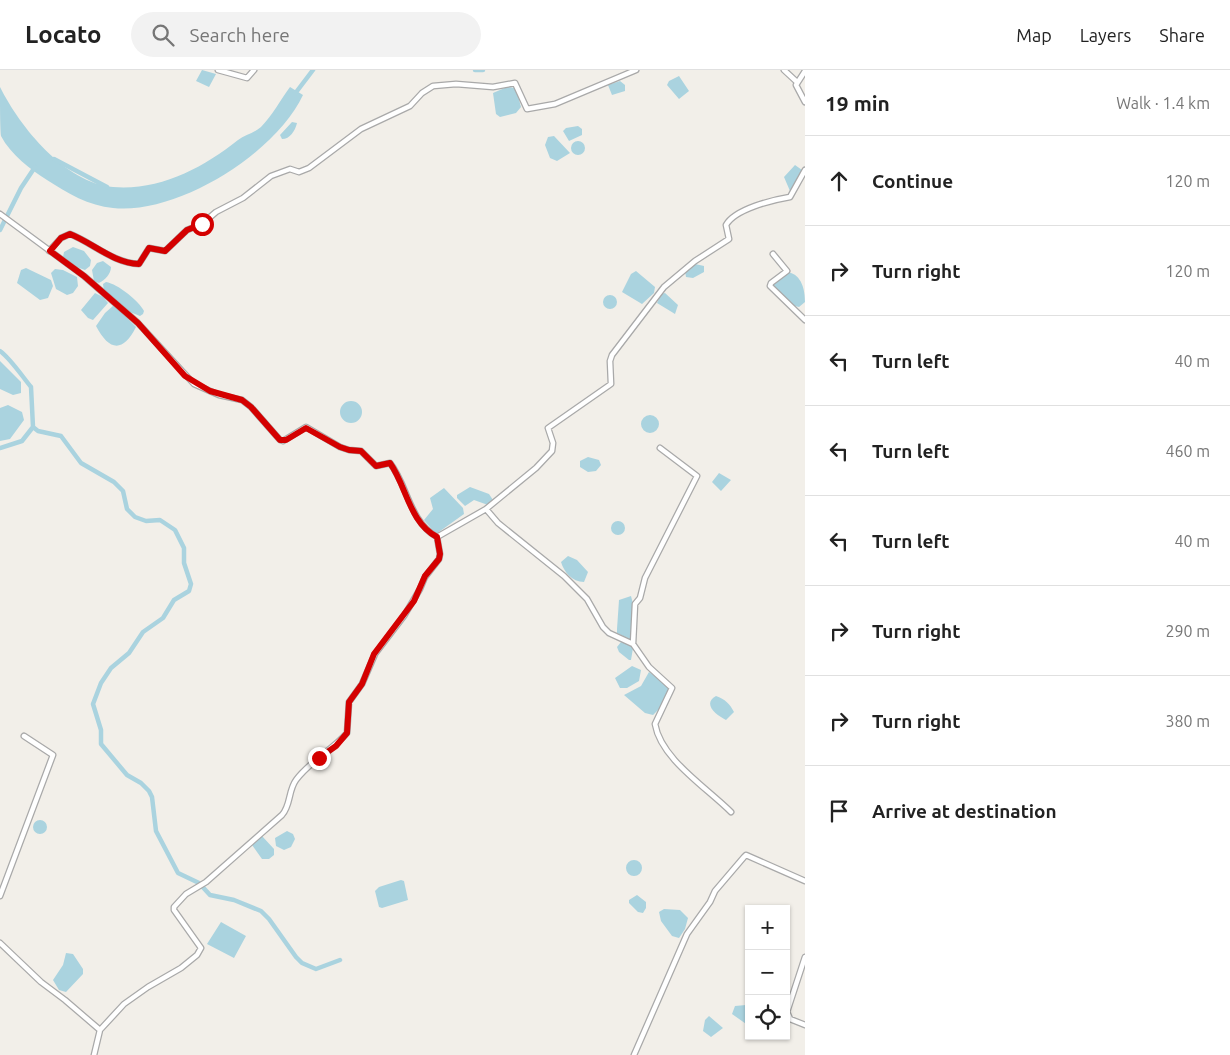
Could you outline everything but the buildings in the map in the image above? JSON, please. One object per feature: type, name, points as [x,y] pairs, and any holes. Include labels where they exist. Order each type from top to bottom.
[{"type":"street","points":[[218,70],[247,78],[254,70]]},
{"type":"street","points":[[50,251],[61,238],[70,234],[114,258],[139,264],[149,248],[165,251],[187,230],[202,224],[216,212],[243,198],[271,176],[290,169],[300,172],[309,168],[360,129],[410,106],[433,86],[448,84],[493,87],[515,83],[527,109],[555,104],[636,70]]},
{"type":"street","points":[[784,70],[797,82]]},
{"type":"street","points":[[805,71],[797,82],[796,87],[805,102]]},
{"type":"street","points":[[437,537],[486,509],[514,487],[552,451],[553,444],[548,428],[611,384],[610,361],[612,355],[664,287],[695,261],[729,239],[726,225],[730,219],[762,202],[790,197],[805,170]]},
{"type":"street","points":[[0,214],[84,276],[138,323],[185,376],[210,391],[242,400],[251,407],[280,440],[286,440],[306,428],[340,447],[361,451],[376,466],[390,463],[417,518],[430,533],[437,537]]},
{"type":"street","points":[[773,254],[787,271],[771,283],[770,286],[805,320]]},
{"type":"street","points":[[633,644],[635,604],[640,598],[645,578],[697,476],[660,448]]},
{"type":"street","points":[[486,509],[498,522],[544,558],[581,593],[609,633],[633,644],[649,667],[672,688],[655,724],[662,744],[672,759],[731,812]]},
{"type":"street","points":[[94,1055],[100,1030],[124,1004],[148,987],[181,968],[201,948],[174,908],[186,894],[206,882],[282,815],[287,809],[291,787],[298,778],[347,733],[349,702],[362,684],[374,654],[414,601],[425,576],[439,559],[437,537]]},
{"type":"street","points":[[0,896],[53,755],[24,736]]},
{"type":"street","points":[[634,1055],[687,934],[705,910],[715,892],[744,857],[746,855],[805,882]]},
{"type":"street","points":[[0,943],[41,982],[66,1000],[100,1030]]},
{"type":"street","points":[[805,957],[787,1012],[790,1020],[805,1025]]},
{"type":"water","points":[[202,70],[216,74],[209,87],[196,81]]},
{"type":"water","points":[[679,76],[689,91],[679,99],[667,85],[669,81]]},
{"type":"water","points":[[620,81],[625,85],[625,91],[612,95],[608,85]]},
{"type":"water","points":[[0,87],[19,119],[61,164],[95,183],[113,187],[147,185],[180,176],[210,160],[241,138],[261,127],[290,87],[303,95],[290,117],[271,138],[248,158],[222,176],[195,191],[166,201],[139,208],[113,208],[95,205],[70,194],[34,171],[15,155],[1,136]]},
{"type":"water","points":[[507,87],[516,88],[521,107],[516,113],[500,117],[496,114],[493,93]]},
{"type":"water","points":[[292,122],[297,123],[293,132],[287,138],[282,139],[280,135]]},
{"type":"water","points":[[578,126],[582,129],[582,135],[569,141],[563,131],[566,128]]},
{"type":"water","points":[[554,136],[570,153],[557,161],[550,158],[545,145],[548,137]]},
{"type":"water","points":[[575,141],[581,141],[585,148],[581,155],[575,155],[571,151],[571,145]]},
{"type":"water","points":[[795,165],[802,170],[790,191],[784,177]]},
{"type":"water","points":[[73,247],[84,251],[91,260],[90,266],[85,270],[71,265],[63,257],[64,252]]},
{"type":"water","points":[[103,261],[111,267],[111,270],[99,283],[94,281],[92,270],[97,263]]},
{"type":"water","points":[[695,264],[704,266],[704,272],[693,278],[686,277],[685,271]]},
{"type":"water","points":[[26,268],[51,280],[53,286],[48,298],[40,300],[17,283],[21,270]]},
{"type":"water","points":[[55,269],[63,270],[77,277],[78,286],[73,293],[67,295],[56,289],[51,273]]},
{"type":"water","points":[[636,271],[655,287],[654,293],[642,304],[622,292],[631,274]]},
{"type":"water","points":[[788,272],[797,276],[802,284],[805,302],[799,307],[795,306],[772,286]]},
{"type":"water","points":[[106,282],[122,289],[133,298],[144,311],[143,314],[140,316],[130,312],[104,291],[103,284]]},
{"type":"water","points":[[95,293],[103,297],[108,303],[93,320],[88,318],[81,310]]},
{"type":"water","points":[[665,293],[678,305],[675,314],[657,303],[661,294]]},
{"type":"water","points":[[607,295],[613,295],[617,302],[613,309],[607,309],[603,305],[603,299]]},
{"type":"water","points":[[114,305],[136,327],[126,341],[116,346],[106,340],[96,326],[105,313]]},
{"type":"water","points":[[0,361],[21,382],[21,393],[13,395],[0,389]]},
{"type":"water","points":[[351,401],[359,404],[362,412],[359,420],[351,423],[343,420],[340,412],[343,404]]},
{"type":"water","points":[[8,405],[22,412],[24,420],[10,439],[0,441],[0,408]]},
{"type":"water","points":[[646,415],[654,415],[659,420],[657,431],[646,433],[641,428],[641,420]]},
{"type":"water","points":[[588,457],[599,460],[601,465],[596,471],[588,472],[580,467],[580,461]]},
{"type":"water","points":[[719,473],[731,480],[721,491],[712,482]]},
{"type":"water","points":[[470,487],[489,494],[493,500],[488,505],[474,500],[465,506],[457,498],[457,495]]},
{"type":"water","points":[[444,488],[463,508],[464,514],[436,534],[424,520],[433,509],[430,498]]},
{"type":"water","points":[[615,521],[621,521],[625,528],[621,535],[615,535],[611,531],[611,525]]},
{"type":"water","points":[[568,556],[577,560],[588,572],[584,582],[572,578],[564,569],[561,562]]},
{"type":"water","points":[[631,596],[633,604],[632,640],[617,633],[619,600]]},
{"type":"water","points":[[621,642],[630,644],[633,648],[631,660],[619,652],[617,647]]},
{"type":"water","points":[[632,666],[641,670],[639,681],[627,688],[620,688],[615,678]]},
{"type":"water","points":[[649,672],[671,688],[663,705],[653,715],[645,713],[624,695],[641,686]]},
{"type":"water","points":[[716,696],[727,702],[734,712],[726,720],[718,715],[710,706],[710,702]]},
{"type":"water","points":[[37,820],[43,820],[47,827],[43,834],[37,834],[33,830],[33,824]]},
{"type":"water","points":[[287,831],[293,834],[295,839],[291,847],[284,850],[276,846],[275,838]]},
{"type":"water","points":[[262,836],[274,849],[274,855],[269,859],[262,859],[252,845]]},
{"type":"water","points":[[631,860],[637,860],[642,865],[640,874],[631,876],[626,871],[626,865]]},
{"type":"water","points":[[401,880],[404,881],[408,900],[382,908],[379,907],[375,891],[379,887]]},
{"type":"water","points":[[637,895],[646,902],[646,908],[643,913],[638,912],[629,903],[629,900]]},
{"type":"water","points":[[664,909],[680,910],[688,918],[685,929],[679,938],[672,936],[661,921],[659,912]]},
{"type":"water","points":[[221,922],[246,936],[234,958],[207,944]]},
{"type":"water","points":[[66,953],[73,954],[83,969],[83,974],[66,992],[59,990],[53,980],[63,965]]},
{"type":"water","points":[[745,1005],[745,1023],[732,1014],[735,1006]]},
{"type":"water","points":[[709,1016],[723,1028],[711,1037],[703,1031],[705,1020]]},
{"type":"waterway","points":[[294,95],[313,70]]},
{"type":"waterway","points":[[475,70],[483,70]]},
{"type":"waterway","points":[[54,159],[107,187]]},
{"type":"waterway","points":[[0,230],[21,188],[35,167]]},
{"type":"waterway","points":[[0,351],[31,387],[33,427],[38,431],[61,436],[81,463],[114,482],[123,491],[127,509],[135,517],[146,521],[160,520],[175,530],[184,548],[184,563],[191,584],[189,591],[174,600],[163,618],[143,632],[129,653],[111,668],[101,683],[93,704],[101,730],[101,744],[127,775],[141,783],[149,791],[152,797],[156,831],[178,873],[199,883],[210,895],[234,900],[261,911],[302,963],[316,969],[340,960]]},
{"type":"waterway","points":[[0,448],[22,441],[33,427]]},
{"type":"route","points":[[202,224],[187,230],[165,251],[149,248],[139,264],[129,264],[114,258],[70,234],[66,234],[61,238],[50,251],[84,276],[138,323],[194,384],[219,395],[242,400],[251,407],[280,440],[286,440],[300,430],[312,429],[320,437],[340,447],[361,451],[376,466],[390,463],[417,518],[424,528],[437,537],[439,545],[439,559],[425,576],[414,601],[404,616],[374,654],[362,684],[349,702],[347,733],[336,746],[319,758]]}]
